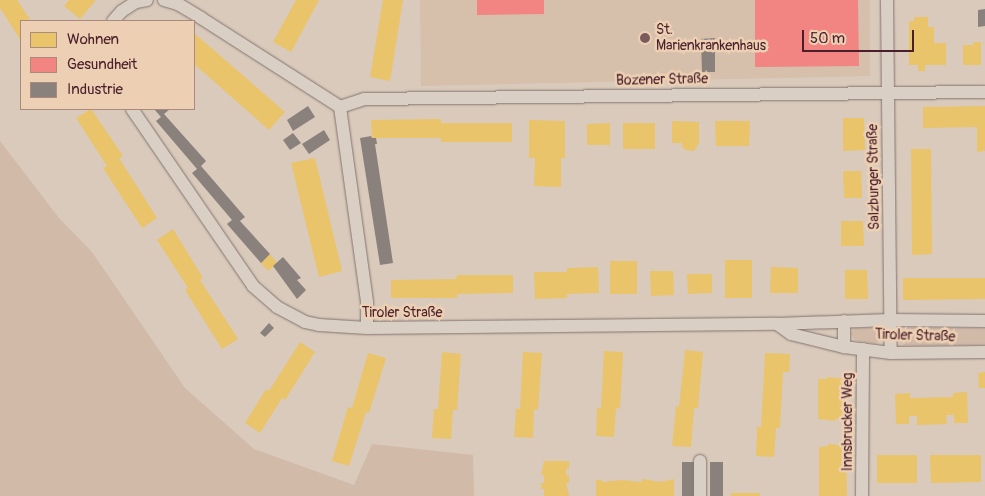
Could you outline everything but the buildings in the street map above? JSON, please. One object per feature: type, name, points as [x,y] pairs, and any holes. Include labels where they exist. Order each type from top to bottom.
[{"type":"street","points":[[114,20],[122,11],[136,2],[147,0]]},
{"type":"street","points":[[164,0],[178,4],[340,107],[367,302],[367,328]]},
{"type":"street","name":"Salzburger Straße","points":[[887,0],[890,353]]},
{"type":"street","name":"Bozener Straße","points":[[340,107],[364,99],[985,92]]},
{"type":"street","name":"Tiroler Straße","points":[[133,110],[253,286],[277,308],[305,322],[333,327],[367,328],[777,324],[890,320],[985,321]]},
{"type":"street","points":[[844,321],[844,346]]},
{"type":"street","name":"Tiroler Straße","points":[[777,324],[791,334],[844,346],[890,353],[985,352]]},
{"type":"street","name":"Innsbrucker Weg","points":[[862,496],[863,349]]},
{"type":"street","points":[[700,461],[700,496]]},
{"type":"shaded area","name":"St. Marienkrankenhaus","points":[[420,0],[870,0],[870,76],[421,86]]},
{"type":"shaded area","points":[[0,141],[59,218],[92,252],[185,388],[254,449],[354,485],[372,444],[473,455],[474,496],[0,496]]},
{"type":"shaded area","points":[[855,328],[876,328],[881,331],[883,336],[875,344],[855,340],[850,334]]},
{"type":"shaded area","points":[[905,328],[985,328],[985,345],[905,345],[900,343],[897,337],[899,332]]},
{"type":"place","name":"St. Marienkrankenhaus","points":[[645,38]]}]
